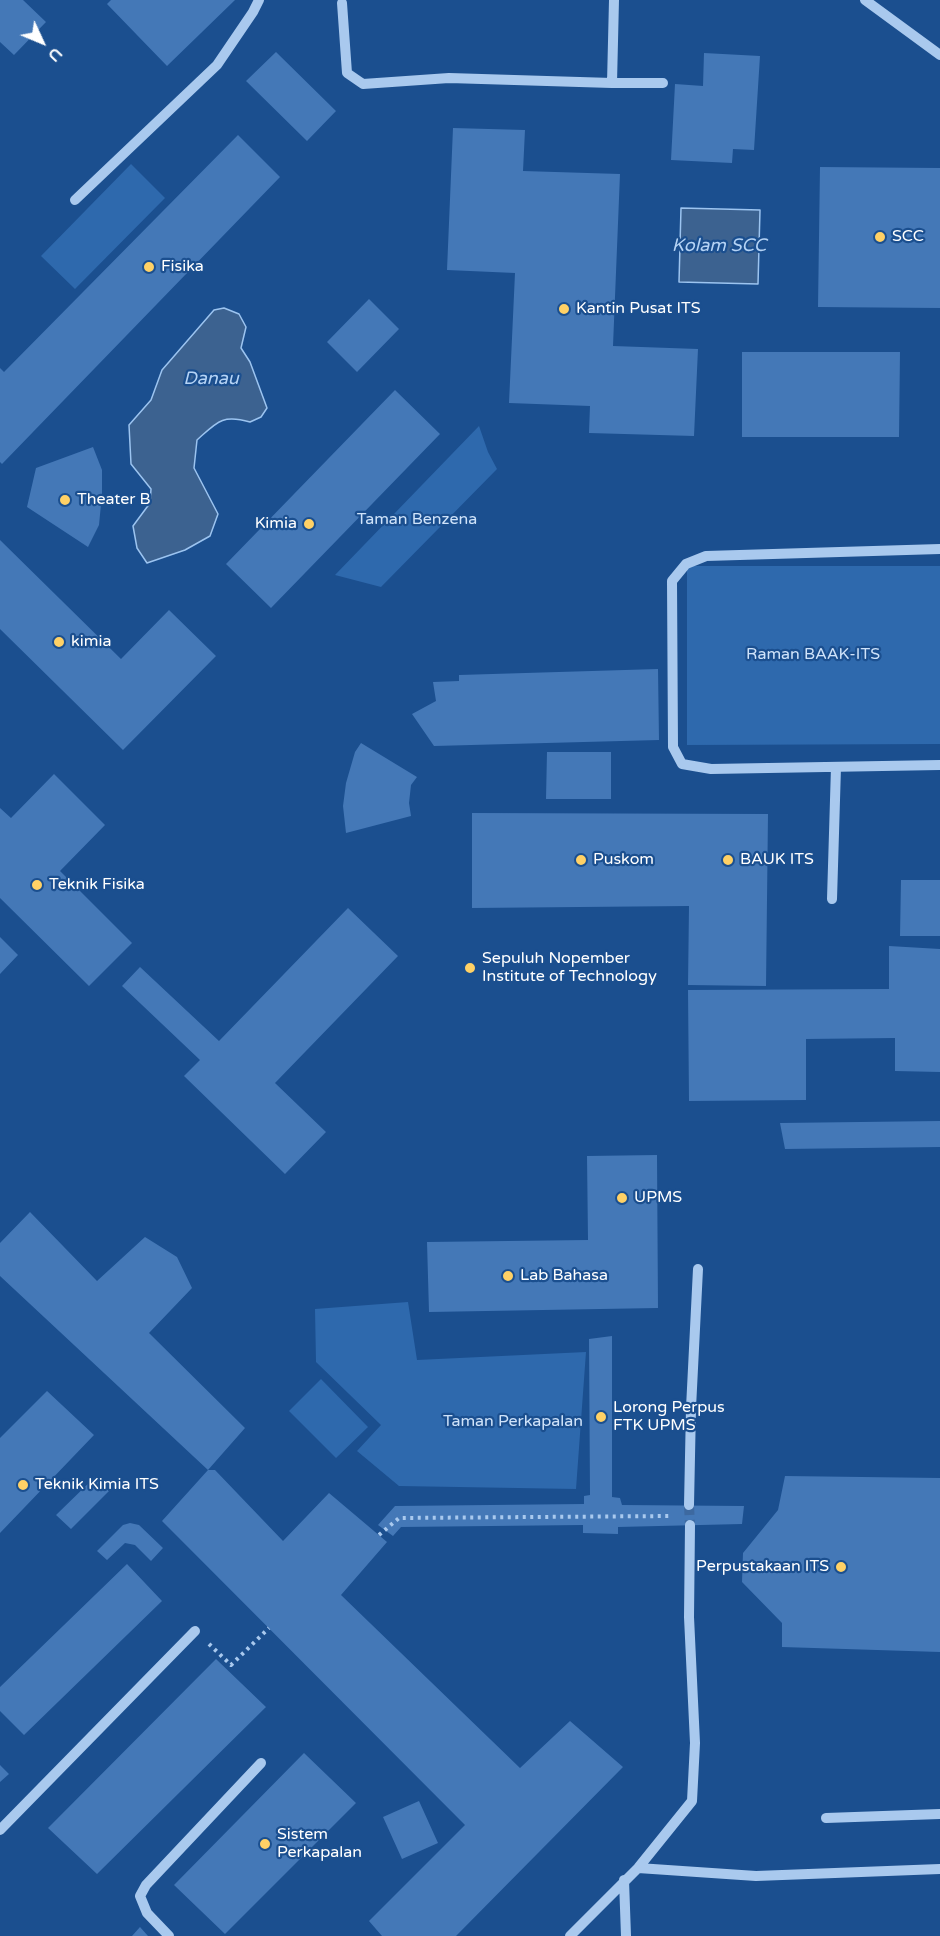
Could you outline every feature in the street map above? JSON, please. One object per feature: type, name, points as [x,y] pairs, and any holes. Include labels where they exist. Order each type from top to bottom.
[{"type":"lane","points":[[75,200],[217,65],[259,0]]},
{"type":"lane","points":[[612,83],[614,0]]},
{"type":"lane","points":[[866,0],[940,55]]},
{"type":"lane","points":[[342,3],[347,73],[363,84],[449,78],[663,83]]},
{"type":"lane","points":[[940,549],[706,556],[686,564],[672,581],[673,747],[682,764],[711,769],[940,765]]},
{"type":"lane","points":[[832,898],[836,767]]},
{"type":"lane","points":[[689,1505],[698,1269]]},
{"type":"lane","points":[[570,1936],[638,1868],[692,1801],[695,1743],[689,1617],[690,1525]]},
{"type":"lane","points":[[0,1830],[195,1631]]},
{"type":"lane","points":[[170,1936],[147,1912],[140,1896],[146,1885],[261,1763]]},
{"type":"lane","points":[[826,1818],[940,1814]]},
{"type":"lane","points":[[638,1868],[756,1876],[940,1869]]},
{"type":"lane","points":[[624,1880],[626,1936]]},
{"type":"path","points":[[379,1535],[399,1518],[678,1515]]},
{"type":"path","points":[[195,1631],[231,1665],[269,1628]]},
{"type":"green space","points":[[131,164],[165,198],[75,289],[41,256]]},
{"type":"green space","name":"Taman Benzena","points":[[479,426],[497,469],[381,587],[335,575]]},
{"type":"green space","name":"Raman BAAK-ITS","points":[[687,566],[940,566],[940,744],[687,745]]},
{"type":"green space","name":"Taman Perkapalan","points":[[408,1302],[417,1360],[586,1352],[576,1489],[399,1486],[357,1451],[381,1425],[316,1362],[315,1309]]},
{"type":"green space","points":[[321,1379],[368,1427],[336,1458],[289,1411]]},
{"type":"water","name":"Kolam SCC","points":[[681,208],[760,210],[758,284],[679,282]]},
{"type":"water","name":"Danau","points":[[224,308],[239,314],[246,327],[241,348],[250,362],[267,408],[261,417],[250,422],[233,419],[220,421],[197,440],[194,468],[218,514],[210,536],[185,550],[147,563],[137,548],[133,526],[150,503],[151,489],[131,464],[129,425],[151,400],[162,370],[214,310]]},
{"type":"building","points":[[0,0],[23,0],[46,22],[14,55],[0,42]]},
{"type":"building","points":[[111,0],[235,0],[167,66],[107,4]]},
{"type":"building","points":[[276,52],[336,111],[307,141],[246,81]]},
{"type":"building","points":[[704,53],[760,56],[754,150],[733,149],[732,163],[671,160],[675,84],[703,86]]},
{"type":"building","name":"Kantin Pusat ITS","points":[[453,128],[525,130],[523,171],[620,174],[613,346],[698,349],[694,436],[589,433],[590,406],[509,403],[515,273],[447,270]]},
{"type":"building","name":"Fisika","points":[[238,135],[280,177],[2,464],[0,462],[0,368],[4,372]]},
{"type":"building","name":"SCC","points":[[820,167],[940,168],[940,308],[818,307]]},
{"type":"building","points":[[369,299],[399,329],[357,372],[327,342]]},
{"type":"building","points":[[742,352],[900,352],[899,437],[742,437]]},
{"type":"building","name":"Kimia","points":[[395,390],[440,434],[271,608],[226,564]]},
{"type":"building","name":"Theater B","points":[[93,447],[102,470],[102,494],[99,525],[88,547],[27,507],[36,468]]},
{"type":"building","name":"kimia","points":[[0,540],[121,659],[169,610],[216,656],[123,750],[0,629]]},
{"type":"building","points":[[658,669],[659,740],[434,746],[412,714],[436,701],[433,682],[459,681],[459,675]]},
{"type":"building","points":[[361,743],[417,777],[411,785],[409,803],[411,816],[346,833],[343,806],[346,783],[355,752]]},
{"type":"building","points":[[547,752],[611,752],[611,799],[546,799]]},
{"type":"building","name":"Teknik Fisika","points":[[54,774],[105,825],[60,871],[132,943],[89,986],[0,898],[0,808],[11,818]]},
{"type":"building","name":"Puskom","points":[[472,813],[768,814],[766,986],[688,985],[689,906],[472,908]]},
{"type":"building","points":[[901,880],[940,880],[940,936],[900,936]]},
{"type":"building","points":[[348,908],[398,956],[275,1083],[326,1132],[285,1174],[184,1076],[200,1060],[122,986],[140,967],[219,1041]]},
{"type":"building","points":[[0,937],[18,955],[0,974]]},
{"type":"building","points":[[889,946],[940,949],[940,1072],[895,1071],[895,1038],[806,1039],[806,1100],[689,1101],[688,990],[889,989]]},
{"type":"building","points":[[940,1121],[940,1147],[785,1149],[780,1123]]},
{"type":"building","points":[[657,1155],[658,1308],[429,1312],[427,1242],[588,1240],[587,1156]]},
{"type":"building","points":[[30,1212],[97,1281],[145,1237],[177,1257],[192,1288],[149,1333],[245,1428],[208,1470],[0,1276],[0,1243]]},
{"type":"building","name":"Lorong Perpus FTK UPMS","points":[[612,1336],[612,1497],[620,1498],[622,1505],[744,1506],[742,1524],[618,1527],[618,1534],[583,1533],[583,1525],[401,1527],[393,1536],[378,1525],[395,1506],[584,1504],[584,1496],[590,1495],[589,1339]]},
{"type":"building","name":"Teknik Kimia ITS","points":[[47,1391],[94,1435],[0,1533],[0,1438]]},
{"type":"building","points":[[208,1470],[215,1470],[283,1541],[329,1493],[387,1542],[341,1595],[520,1768],[570,1721],[623,1767],[456,1936],[382,1936],[369,1921],[465,1825],[162,1521]]},
{"type":"building","name":"Perpustakaan ITS","points":[[785,1476],[940,1478],[940,1652],[782,1647],[782,1623],[742,1582],[743,1553],[778,1510]]},
{"type":"building","points":[[95,1477],[109,1491],[71,1529],[56,1515]]},
{"type":"building","points":[[130,1523],[139,1525],[163,1548],[151,1561],[135,1545],[125,1543],[107,1560],[97,1551],[123,1525]]},
{"type":"building","points":[[127,1564],[162,1601],[24,1735],[0,1711],[0,1687]]},
{"type":"building","points":[[216,1659],[266,1707],[97,1874],[48,1828]]},
{"type":"building","name":"Sistem Perkapalan","points":[[304,1753],[356,1803],[225,1934],[174,1885]]},
{"type":"building","points":[[0,1765],[9,1774],[0,1782]]},
{"type":"building","points":[[419,1801],[438,1843],[402,1859],[383,1817]]},
{"type":"building","points":[[140,1927],[148,1936],[132,1936]]},
{"type":"tunnel","points":[[689,1505],[690,1525]]},
{"type":"place","name":"SCC","points":[[880,237]]},
{"type":"place","name":"Fisika","points":[[149,267]]},
{"type":"place","name":"Kantin Pusat ITS","points":[[564,309]]},
{"type":"place","name":"Theater B","points":[[65,500]]},
{"type":"place","name":"Kimia","points":[[309,524]]},
{"type":"place","name":"kimia","points":[[59,642]]},
{"type":"place","name":"Puskom","points":[[581,860]]},
{"type":"place","name":"BAUK ITS","points":[[728,860]]},
{"type":"place","name":"Teknik Fisika","points":[[37,885]]},
{"type":"place","name":"Sepuluh Nopember Institute of Technology","points":[[470,968]]},
{"type":"place","name":"UPMS","points":[[622,1198]]},
{"type":"place","name":"Lab Bahasa","points":[[508,1276]]},
{"type":"place","name":"Lorong Perpus FTK UPMS","points":[[601,1417]]},
{"type":"place","name":"Teknik Kimia ITS","points":[[23,1485]]},
{"type":"place","name":"Perpustakaan ITS","points":[[841,1567]]},
{"type":"place","name":"Sistem Perkapalan","points":[[265,1844]]}]
